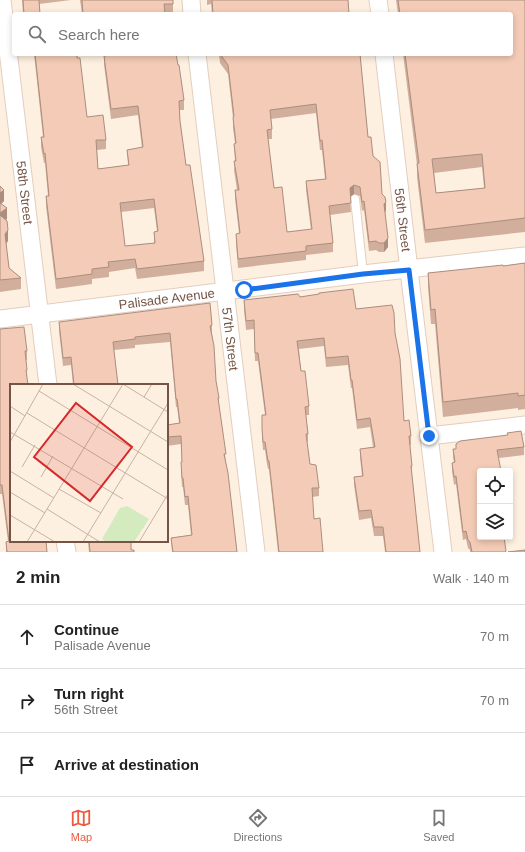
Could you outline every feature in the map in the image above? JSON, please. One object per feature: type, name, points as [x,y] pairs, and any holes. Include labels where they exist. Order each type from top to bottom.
[{"type":"street","name":"58th Street","points":[[2,0],[48,384]]},
{"type":"street","points":[[191,0],[192,12]]},
{"type":"street","points":[[378,0],[380,12]]},
{"type":"street","name":"57th Street","points":[[197,56],[256,552]]},
{"type":"street","name":"56th Street","points":[[384,56],[443,552]]},
{"type":"street","name":"Palisade Avenue","points":[[0,319],[363,274],[525,256]]},
{"type":"street","points":[[429,436],[525,424]]},
{"type":"street","points":[[66,542],[67,552]]},
{"type":"lane","points":[[355,199],[363,274]]},
{"type":"building","points":[[23,0],[39,0],[40,12],[24,12]]},
{"type":"building","points":[[82,0],[173,0],[173,4],[164,4],[165,12],[83,12]]},
{"type":"building","points":[[212,0],[348,0],[349,12],[213,12]]},
{"type":"building","points":[[398,0],[525,0],[525,218],[425,230],[417,164],[419,163],[405,56],[513,56],[513,12],[400,12]],"holes":[[[482,154],[485,188],[436,193],[432,159]]]},
{"type":"building","points":[[35,56],[77,56],[77,58],[80,58],[87,117],[103,115],[106,140],[96,140],[98,169],[129,165],[127,150],[143,147],[138,106],[111,109],[104,56],[176,56],[184,100],[179,101],[180,121],[186,165],[190,165],[204,261],[137,269],[135,259],[108,262],[109,267],[92,269],[92,274],[56,279],[46,196],[49,196],[45,153],[44,154],[41,137],[44,137]],"holes":[[[154,199],[158,231],[154,232],[155,243],[125,246],[120,203]]]},
{"type":"building","points":[[221,56],[360,56],[368,137],[371,137],[373,156],[380,162],[382,194],[385,197],[386,202],[384,204],[388,238],[384,243],[379,243],[376,241],[369,242],[364,201],[362,202],[360,187],[354,185],[350,188],[351,203],[329,206],[333,243],[306,246],[306,251],[238,259],[236,234],[240,233],[235,190],[239,190],[234,161],[236,161],[234,144],[236,143],[228,65]],"holes":[[[316,104],[320,141],[322,140],[326,179],[306,181],[312,229],[287,232],[282,187],[274,188],[267,130],[272,129],[270,110]]]},
{"type":"building","points":[[0,186],[4,190],[0,193]]},
{"type":"building","points":[[0,203],[7,208],[0,213]]},
{"type":"building","points":[[0,215],[7,221],[8,230],[5,234],[9,268],[21,278],[0,280]]},
{"type":"building","points":[[525,263],[525,395],[518,396],[518,393],[443,402],[435,309],[431,310],[428,273]]},
{"type":"building","points":[[353,289],[356,309],[392,305],[400,359],[404,421],[409,420],[411,436],[409,436],[411,466],[420,552],[386,552],[383,527],[374,527],[371,510],[359,511],[354,477],[363,476],[360,449],[375,447],[370,418],[357,420],[348,356],[326,358],[324,338],[297,341],[301,371],[305,371],[309,406],[305,407],[308,434],[306,434],[310,464],[316,465],[319,488],[312,488],[314,519],[320,518],[323,552],[279,552],[269,461],[265,442],[263,442],[262,415],[266,415],[258,353],[255,353],[254,320],[246,321],[244,300],[298,294],[300,297]]},
{"type":"building","points":[[210,303],[212,325],[210,326],[214,346],[216,381],[226,454],[224,454],[228,473],[237,552],[173,552],[171,538],[192,535],[188,496],[185,497],[182,478],[181,436],[168,437],[168,425],[180,423],[176,399],[170,333],[135,337],[135,339],[113,342],[118,384],[74,384],[71,357],[63,358],[59,322]]},
{"type":"building","points":[[24,327],[27,351],[25,351],[28,384],[10,384],[10,542],[46,542],[47,552],[7,552],[6,542],[9,541],[2,485],[0,485],[0,329]]},
{"type":"building","points":[[521,431],[524,447],[497,450],[500,468],[477,468],[477,540],[504,540],[506,551],[472,552],[466,531],[463,532],[456,476],[454,477],[452,463],[455,462],[453,449],[456,449],[456,444],[460,441],[508,435],[507,433]]},
{"type":"building","points":[[89,542],[131,542],[131,550],[134,550],[134,552],[90,552]]},
{"type":"building","points":[[525,550],[525,552],[508,552]]},
{"type":"route","points":[[244,290],[363,274],[409,270],[429,436]]}]
